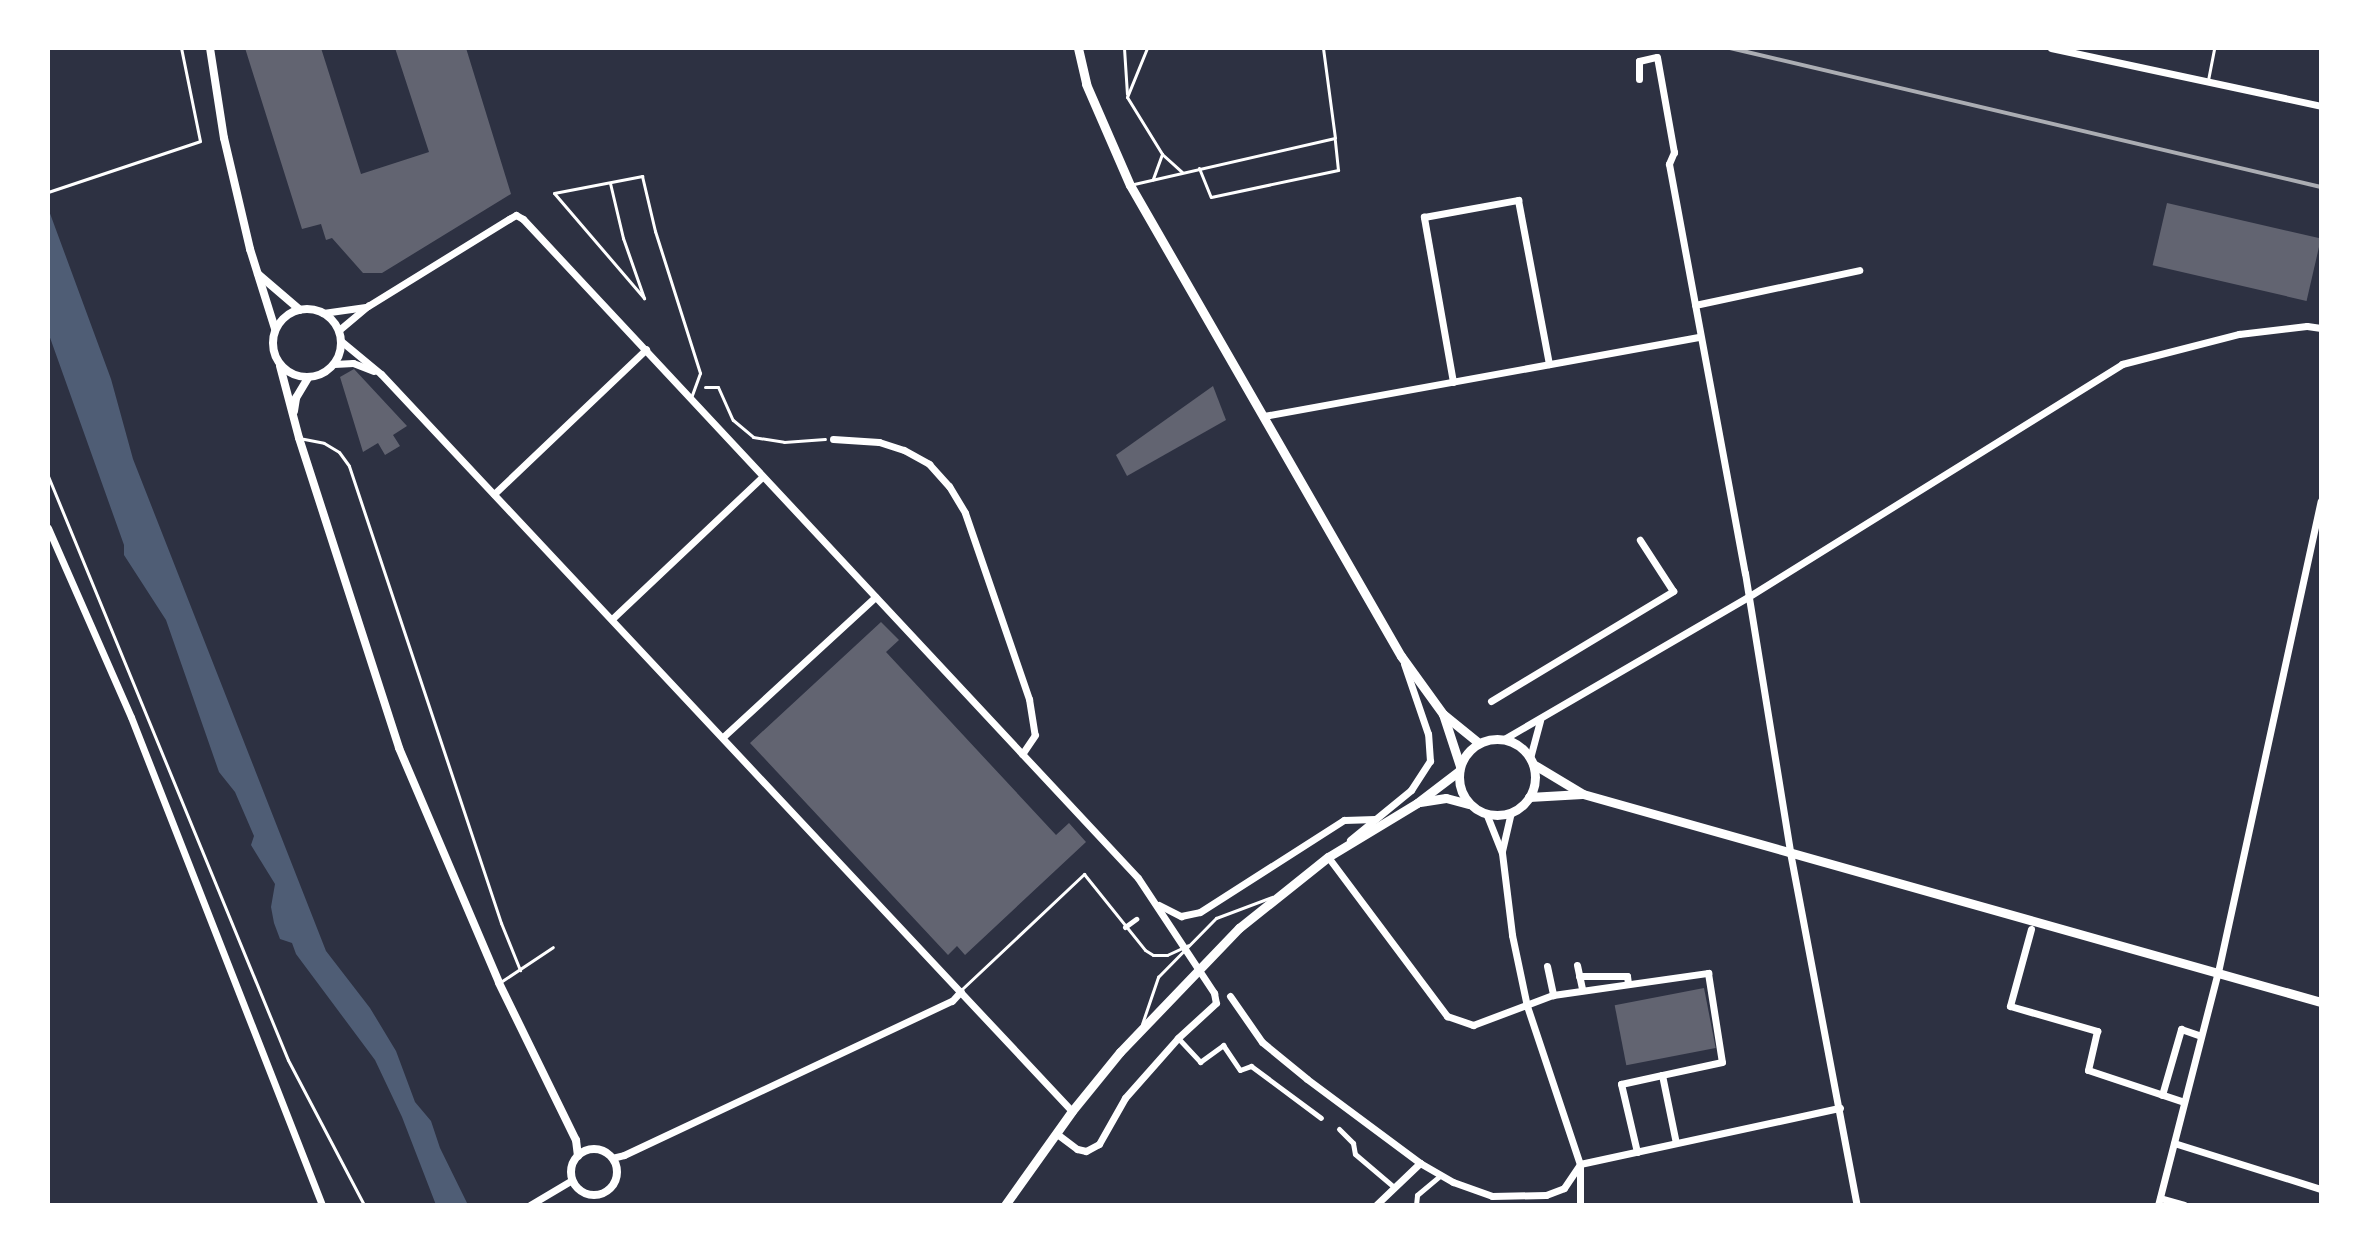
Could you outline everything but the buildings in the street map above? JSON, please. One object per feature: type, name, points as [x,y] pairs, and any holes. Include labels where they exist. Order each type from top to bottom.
[{"type":"main road","points":[[1079,52],[1086,84],[1130,185],[1401,656],[1443,714],[1479,743]]},
{"type":"main road","points":[[1443,714],[1460,768],[1459,783],[1471,805]]},
{"type":"main road","points":[[1005,1205],[1072,1111],[1141,1030],[1239,928],[1328,857],[1417,803],[1460,768],[1479,743],[1504,739],[1514,743],[1532,761],[1583,794],[2321,1002]]},
{"type":"main road","points":[[1417,803],[1446,798],[1486,813],[1511,812],[1529,797],[1535,776],[1532,761]]},
{"type":"main road","points":[[1529,797],[1583,794]]},
{"type":"street","points":[[210,48],[224,138],[257,273],[275,329],[273,349],[294,424],[399,748],[499,983],[576,1140],[578,1156]]},
{"type":"street","points":[[2051,48],[2321,106]]},
{"type":"street","points":[[1639,79],[1639,61],[1657,57],[1674,152],[1669,164],[1748,597],[1790,852],[1857,1205]]},
{"type":"street","points":[[1453,382],[1424,217],[1518,200],[1549,364]]},
{"type":"street","points":[[339,330],[368,306],[516,215],[528,223],[1138,878],[1214,993],[1214,1008],[1178,1038],[1120,1105],[1094,1148],[1077,1149],[1056,1133]]},
{"type":"street","points":[[1695,305],[1859,270]]},
{"type":"street","points":[[257,273],[300,310]]},
{"type":"street","points":[[275,329],[287,315],[300,310],[323,313],[368,306]]},
{"type":"street","points":[[280,366],[291,374],[308,378],[320,375],[334,364],[341,341],[339,330],[323,313]]},
{"type":"street","points":[[1504,739],[1748,597],[2122,364],[2239,334],[2307,326],[2321,328]]},
{"type":"street","points":[[1264,416],[1700,337]]},
{"type":"street","points":[[341,341],[381,374],[1072,1111]]},
{"type":"street","points":[[494,494],[646,349]]},
{"type":"street","points":[[334,364],[353,363],[381,374]]},
{"type":"street","points":[[294,424],[296,398],[308,378]]},
{"type":"street","points":[[833,439],[879,442],[904,450],[929,464],[965,513],[1035,718],[1035,735],[1022,754]]},
{"type":"street","points":[[612,619],[762,477]]},
{"type":"street","points":[[2184,1205],[2159,1201],[2218,972],[2321,501]]},
{"type":"street","points":[[48,528],[131,717],[322,1205]]},
{"type":"street","points":[[1491,701],[1673,591],[1640,540]]},
{"type":"street","points":[[723,737],[875,597]]},
{"type":"street","points":[[1401,656],[1428,734],[1430,761],[1411,790],[1328,857],[1447,1016],[1473,1025],[1553,995],[1708,973],[1722,1062],[1621,1084],[1637,1152]]},
{"type":"street","points":[[1532,761],[1540,720]]},
{"type":"street","points":[[1502,853],[1511,812]]},
{"type":"street","points":[[1486,813],[1502,853],[1512,935],[1527,1006],[1580,1164],[1580,1205]]},
{"type":"street","points":[[1158,904],[1181,916],[1190,915],[1344,820],[1375,819]]},
{"type":"street","points":[[1125,927],[1136,919]]},
{"type":"street","points":[[2031,929],[2010,1006],[2097,1031],[2088,1070],[2184,1102]]},
{"type":"street","points":[[1577,965],[1582,989]]},
{"type":"street","points":[[1547,966],[1553,995]]},
{"type":"street","points":[[1579,976],[1627,976],[1628,983]]},
{"type":"street","points":[[616,1157],[952,1001],[961,991]]},
{"type":"street","points":[[1230,996],[1262,1042],[1420,1163],[1492,1196],[1546,1195],[1564,1188],[1580,1164],[1840,1108]]},
{"type":"street","points":[[2162,1095],[2181,1029],[2201,1036]]},
{"type":"street","points":[[1178,1038],[1200,1062],[1223,1045],[1240,1070],[1251,1066],[1321,1118]]},
{"type":"street","points":[[1662,1075],[1676,1143]]},
{"type":"street","points":[[1339,1129],[1353,1143],[1355,1154],[1396,1188]]},
{"type":"street","points":[[576,1140],[589,1150],[616,1157]]},
{"type":"street","points":[[2174,1143],[2321,1189]]},
{"type":"street","points":[[573,1184],[572,1167],[578,1156],[589,1150]]},
{"type":"street","points":[[573,1184],[606,1203],[617,1168],[616,1157]]},
{"type":"street","points":[[1376,1205],[1420,1163]]},
{"type":"street","points":[[1416,1205],[1417,1195],[1442,1175]]},
{"type":"street","points":[[530,1205],[573,1184]]},
{"type":"street","points":[[595,1196],[610,1190]]},
{"type":"lane","points":[[1124,48],[1127,97],[1162,154],[1182,172]]},
{"type":"lane","points":[[1127,97],[1147,48]]},
{"type":"lane","points":[[1199,168],[1211,197],[1338,170],[1323,48]]},
{"type":"lane","points":[[2208,82],[2214,48]]},
{"type":"lane","points":[[1130,185],[1335,138]]},
{"type":"lane","points":[[1153,179],[1162,154]]},
{"type":"lane","points":[[610,183],[623,238],[644,298],[554,193],[642,176],[655,231],[700,373],[691,398]]},
{"type":"lane","points":[[299,438],[324,443],[339,452],[349,466],[501,923],[520,970]]},
{"type":"lane","points":[[961,991],[1084,874],[1145,950],[1153,955],[1167,955],[1188,945]]},
{"type":"lane","points":[[1141,1030],[1158,977],[1188,945],[1216,918],[1279,894]]},
{"type":"lane","points":[[499,983],[553,947]]},
{"type":"path","points":[[48,192],[200,141],[181,48]]},
{"type":"path","points":[[696,386],[718,387],[733,420],[753,437],[784,442],[833,439]]},
{"type":"path","points":[[48,476],[288,1060],[364,1205]]},
{"type":"water","points":[[48,208],[111,379],[133,459],[326,951],[370,1008],[396,1051],[415,1102],[431,1121],[440,1148],[468,1205],[436,1205],[402,1117],[375,1060],[296,954],[292,943],[280,939],[271,907],[275,884],[251,845],[254,836],[235,792],[219,772],[166,620],[124,555],[124,545],[48,332]]},
{"type":"railway","points":[[1730,48],[2321,187]]}]
